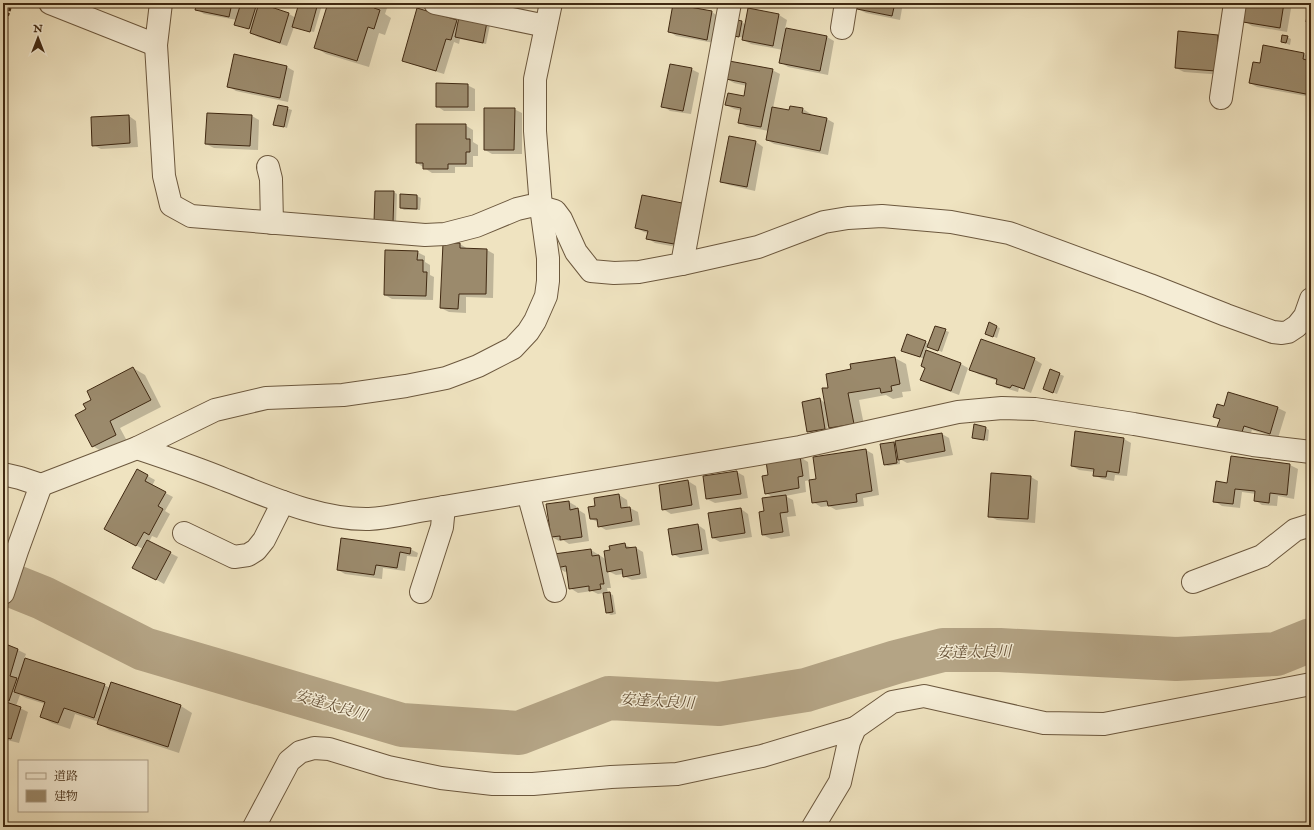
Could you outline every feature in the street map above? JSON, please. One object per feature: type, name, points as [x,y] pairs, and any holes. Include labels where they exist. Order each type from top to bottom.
[{"type":"street","points":[[50,3],[156,45]]},
{"type":"street","points":[[161,3],[156,45],[164,176],[171,205],[191,216],[425,235],[446,234],[476,226],[517,209],[530,206],[541,206],[555,211],[561,219],[576,252],[591,271],[614,273],[639,272],[758,247],[824,222],[848,218],[882,216],[951,222],[1009,234],[1150,285],[1226,315],[1277,332],[1288,332],[1297,326],[1305,316],[1311,299]]},
{"type":"street","points":[[436,3],[546,26]]},
{"type":"street","points":[[3,474],[41,485],[137,448],[216,410],[266,398],[343,395],[406,386],[446,378],[478,366],[513,348],[528,332],[535,321],[546,296],[548,280],[548,258],[541,206],[535,131],[535,79],[552,3]]},
{"type":"street","points":[[682,264],[730,3]]},
{"type":"street","points":[[842,28],[846,3]]},
{"type":"street","points":[[1221,98],[1235,3]]},
{"type":"street","points":[[268,167],[271,179],[272,223]]},
{"type":"street","points":[[137,448],[186,464],[283,502],[325,514],[369,518],[444,507],[800,447],[958,412],[1002,408],[1035,409],[1311,452]]},
{"type":"street","points":[[3,593],[41,485]]},
{"type":"street","points":[[528,493],[555,590]]},
{"type":"street","points":[[184,533],[234,557],[248,555],[256,550],[264,540],[283,502]]},
{"type":"street","points":[[421,592],[442,527],[444,507]]},
{"type":"street","points":[[1193,582],[1262,556],[1295,530],[1311,525]]},
{"type":"street","points":[[254,827],[289,762],[300,752],[314,748],[328,749],[388,767],[441,778],[493,784],[533,784],[611,777],[677,774],[762,756],[855,728],[892,702],[924,696],[1044,723],[1104,724],[1311,684]]},
{"type":"street","points":[[813,827],[840,782],[849,742],[855,728]]},
{"type":"path","points":[[3,30],[12,3]]},
{"type":"path","points":[[1311,363],[1311,373]]},
{"type":"building","points":[[197,3],[232,3],[229,17],[195,10]]},
{"type":"building","points":[[241,3],[257,3],[249,29],[234,25]]},
{"type":"building","points":[[259,3],[289,13],[280,43],[250,33]]},
{"type":"building","points":[[299,3],[318,3],[310,32],[292,27]]},
{"type":"building","points":[[328,3],[376,3],[374,8],[380,10],[374,29],[368,27],[357,61],[314,48]]},
{"type":"building","points":[[858,3],[895,3],[892,16],[857,9]]},
{"type":"building","points":[[1246,3],[1284,3],[1280,28],[1243,22]]},
{"type":"building","points":[[1309,3],[1311,3],[1311,23],[1306,22]]},
{"type":"building","points":[[673,4],[712,11],[707,40],[668,32]]},
{"type":"building","points":[[417,8],[457,20],[451,40],[446,39],[436,71],[402,61]]},
{"type":"building","points":[[748,8],[779,14],[773,46],[742,40]]},
{"type":"building","points":[[459,17],[487,22],[483,43],[455,37]]},
{"type":"building","points":[[737,20],[742,21],[739,37],[734,36]]},
{"type":"building","points":[[786,28],[827,36],[820,71],[779,63]]},
{"type":"building","points":[[1178,31],[1218,35],[1216,71],[1175,68]]},
{"type":"building","points":[[1282,35],[1288,36],[1286,43],[1281,42]]},
{"type":"building","points":[[1263,45],[1304,53],[1303,59],[1311,61],[1311,95],[1249,83],[1253,62],[1260,63]]},
{"type":"building","points":[[234,54],[287,66],[280,98],[227,87]]},
{"type":"building","points":[[729,61],[773,69],[761,127],[738,123],[741,108],[725,105],[728,93],[744,96],[746,83],[726,79]]},
{"type":"building","points":[[670,64],[692,68],[683,111],[661,107]]},
{"type":"building","points":[[436,83],[468,84],[468,107],[436,107]]},
{"type":"building","points":[[278,105],[288,107],[284,127],[273,125]]},
{"type":"building","points":[[790,106],[803,108],[802,113],[827,118],[820,151],[766,140],[772,107],[789,110]]},
{"type":"building","points":[[484,108],[515,108],[514,150],[484,150]]},
{"type":"building","points":[[207,113],[252,115],[250,146],[205,144]]},
{"type":"building","points":[[129,115],[130,143],[92,146],[91,117]]},
{"type":"building","points":[[416,124],[466,124],[466,139],[470,139],[470,152],[466,152],[466,164],[448,164],[448,169],[423,169],[423,163],[416,163]]},
{"type":"building","points":[[729,136],[756,141],[747,187],[720,182]]},
{"type":"building","points":[[375,191],[394,191],[393,223],[374,222]]},
{"type":"building","points":[[400,194],[417,195],[417,209],[400,208]]},
{"type":"building","points":[[642,195],[682,203],[674,244],[646,239],[648,231],[635,228]]},
{"type":"building","points":[[443,243],[460,243],[460,248],[487,249],[486,294],[459,294],[458,309],[440,308]]},
{"type":"building","points":[[385,250],[418,251],[417,260],[423,260],[423,272],[427,272],[426,296],[384,295]]},
{"type":"building","points":[[989,322],[997,326],[993,337],[985,334]]},
{"type":"building","points":[[935,326],[946,329],[938,351],[927,347]]},
{"type":"building","points":[[907,334],[926,341],[920,357],[901,351]]},
{"type":"building","points":[[981,339],[1035,358],[1024,389],[1012,385],[1010,388],[996,384],[997,379],[969,370]]},
{"type":"building","points":[[926,350],[961,363],[951,391],[920,380],[925,368],[921,366]]},
{"type":"building","points":[[895,357],[900,384],[891,386],[892,391],[881,393],[880,388],[848,393],[854,424],[829,428],[822,388],[828,388],[826,374],[851,369],[850,364]]},
{"type":"building","points":[[133,367],[151,400],[110,421],[116,435],[92,447],[75,415],[86,409],[83,404],[91,400],[87,391]]},
{"type":"building","points":[[1050,369],[1060,373],[1053,393],[1043,389]]},
{"type":"building","points":[[1228,392],[1278,407],[1270,434],[1244,426],[1241,435],[1217,427],[1220,419],[1213,417],[1217,404],[1224,406]]},
{"type":"building","points":[[820,398],[825,429],[807,432],[802,402]]},
{"type":"building","points":[[974,424],[986,427],[984,440],[972,438]]},
{"type":"building","points":[[1075,431],[1124,438],[1119,473],[1107,471],[1106,477],[1093,476],[1094,469],[1071,466]]},
{"type":"building","points":[[942,433],[945,451],[898,460],[895,441]]},
{"type":"building","points":[[894,442],[897,463],[884,465],[880,444]]},
{"type":"building","points":[[866,449],[872,491],[856,494],[857,502],[828,506],[827,501],[812,503],[809,480],[816,479],[813,457]]},
{"type":"building","points":[[800,456],[803,476],[798,477],[799,488],[765,494],[762,476],[768,475],[766,461]]},
{"type":"building","points":[[1231,456],[1290,464],[1287,495],[1270,493],[1269,503],[1254,501],[1255,491],[1235,489],[1233,504],[1213,502],[1216,481],[1227,483]]},
{"type":"building","points":[[137,469],[148,475],[145,481],[166,492],[158,506],[163,509],[149,535],[144,532],[136,546],[104,529]]},
{"type":"building","points":[[737,471],[741,494],[706,499],[703,476]]},
{"type":"building","points":[[991,473],[1031,476],[1028,519],[988,517]]},
{"type":"building","points":[[688,480],[692,505],[662,510],[659,485]]},
{"type":"building","points":[[619,494],[621,508],[630,507],[632,521],[598,527],[597,519],[590,519],[588,507],[595,506],[594,498]]},
{"type":"building","points":[[786,495],[788,512],[780,513],[783,532],[762,535],[759,512],[764,511],[762,498]]},
{"type":"building","points":[[569,501],[570,510],[578,508],[582,537],[560,540],[560,536],[551,537],[546,504]]},
{"type":"building","points":[[741,508],[745,533],[712,538],[708,513]]},
{"type":"building","points":[[698,524],[702,550],[672,555],[668,529]]},
{"type":"building","points":[[341,538],[411,548],[410,554],[400,552],[397,568],[376,565],[374,575],[337,570]]},
{"type":"building","points":[[147,540],[171,552],[156,580],[132,568]]},
{"type":"building","points":[[625,543],[626,548],[636,547],[640,574],[623,577],[622,569],[607,572],[604,551],[610,550],[609,546]]},
{"type":"building","points":[[591,549],[592,556],[599,555],[604,584],[600,584],[601,589],[589,591],[589,586],[569,589],[566,566],[556,568],[554,554]]},
{"type":"building","points":[[610,592],[613,612],[606,613],[603,593]]},
{"type":"building","points":[[3,643],[18,649],[10,676],[17,678],[9,701],[3,699]]},
{"type":"building","points":[[25,658],[105,684],[94,718],[64,708],[58,723],[40,717],[45,702],[14,692]]},
{"type":"building","points":[[111,682],[181,705],[168,747],[97,724]]},
{"type":"building","points":[[3,701],[21,707],[11,739],[3,737]]},
{"type":"waterway","name":"安達太良川","points":[[3,582],[43,598],[144,649],[402,725],[519,733],[609,698],[719,704],[806,690],[896,662],[943,650],[1000,650],[1176,659],[1276,654],[1311,640]]}]
